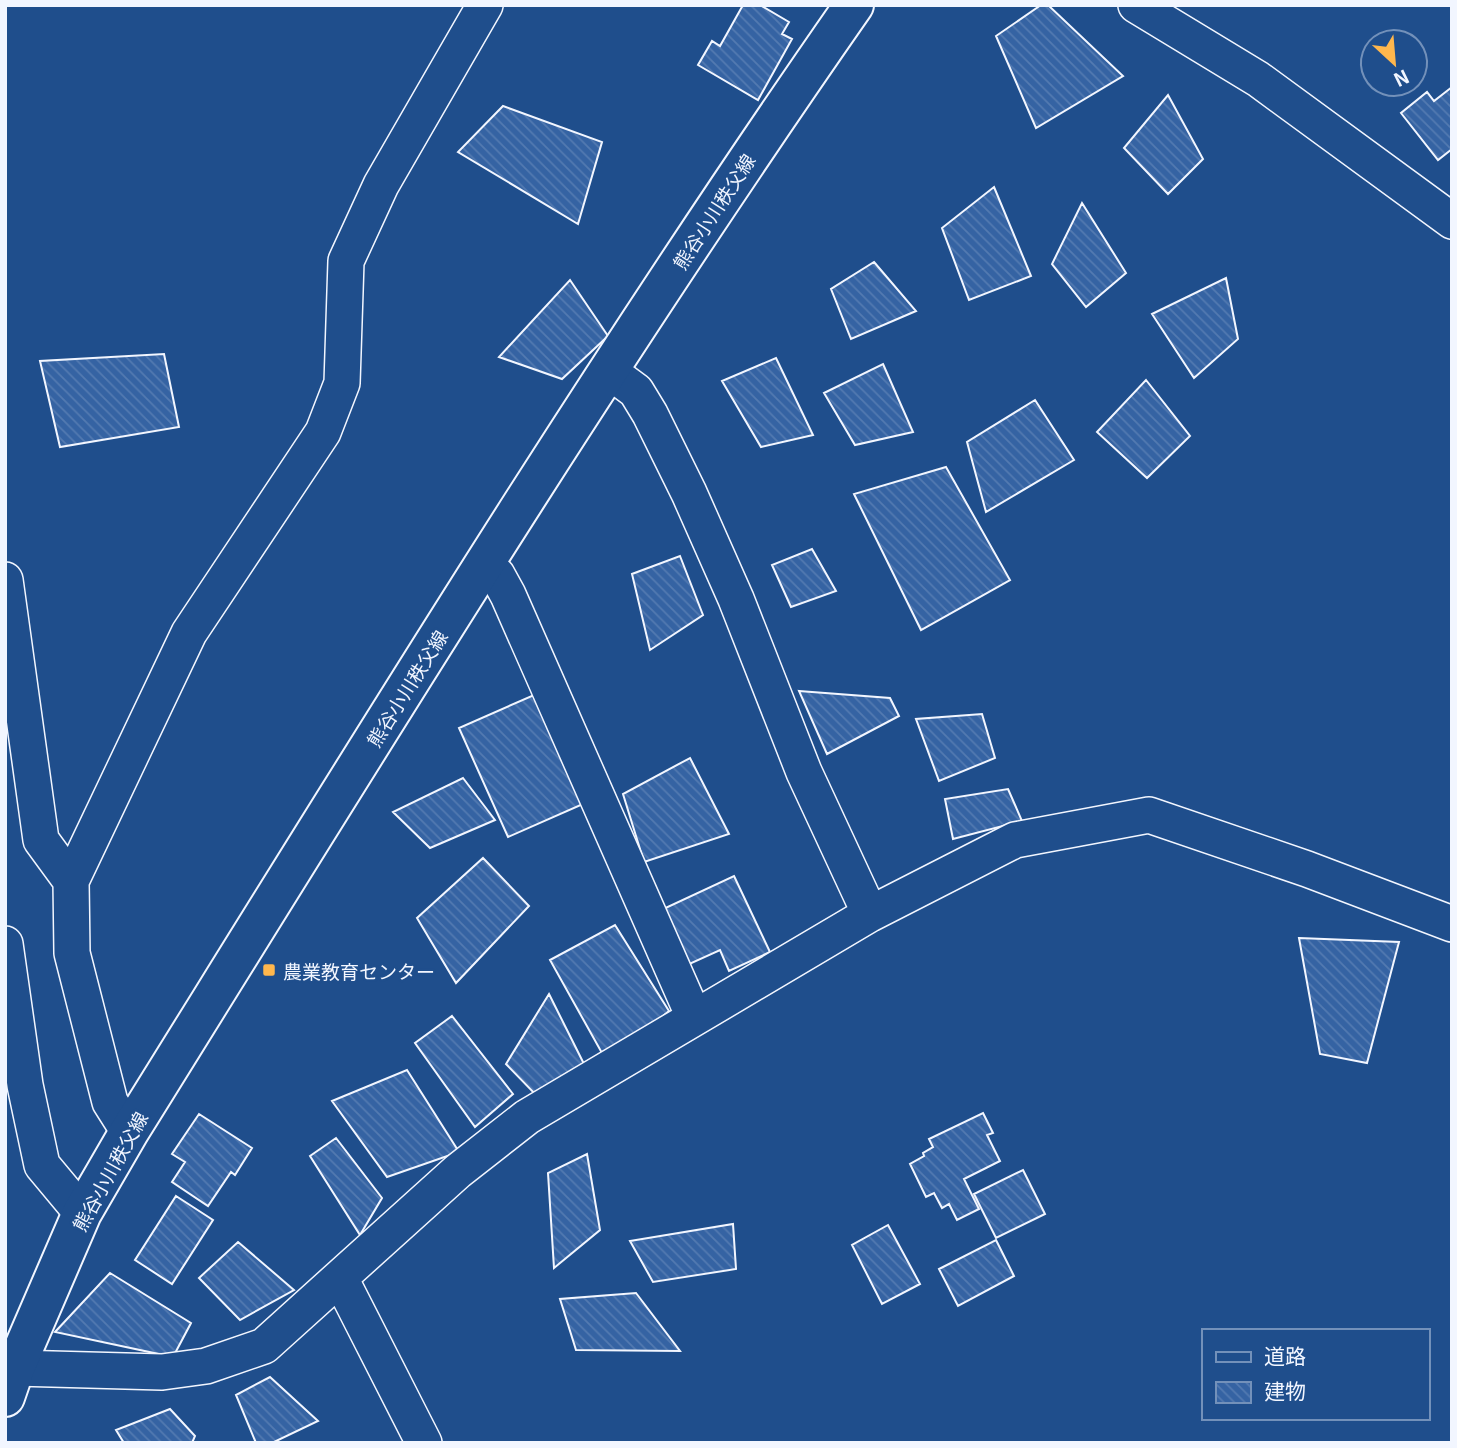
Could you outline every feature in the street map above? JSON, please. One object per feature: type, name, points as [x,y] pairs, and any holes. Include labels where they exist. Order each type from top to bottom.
[{"type":"main road","name":"熊谷小川秩父線","points":[[10,1382],[82,1213],[129,1132],[484,562],[761,138],[854,5]]},
{"type":"street","points":[[129,1132],[110,1102],[72,953],[71,881],[189,633],[323,432],[342,383],[346,261],[381,185],[485,5]]},
{"type":"street","points":[[1136,5],[1258,79],[1452,221]]},
{"type":"street","points":[[610,371],[636,391],[689,492],[736,599],[804,772],[870,914]]},
{"type":"street","points":[[484,562],[497,575],[508,595],[694,1017]]},
{"type":"street","points":[[5,580],[41,840],[71,881]]},
{"type":"street","points":[[10,1382],[162,1372],[206,1366],[264,1346],[458,1171],[527,1117],[870,914],[1015,841],[1149,815],[1307,869],[1452,924]]},
{"type":"street","points":[[5,944],[25,1085],[42,1166],[82,1213]]},
{"type":"street","points":[[340,1278],[424,1443]]},
{"type":"building","points":[[743,5],[760,5],[789,22],[782,34],[792,39],[758,100],[698,65],[712,41],[720,46]]},
{"type":"building","points":[[1041,5],[1048,5],[1123,76],[1036,128],[996,36]]},
{"type":"building","points":[[1452,87],[1452,149],[1438,160],[1401,113],[1420,98],[1429,98],[1429,95],[1434,101]]},
{"type":"building","points":[[1168,95],[1203,159],[1168,194],[1124,148]]},
{"type":"building","points":[[503,106],[602,142],[578,224],[458,152]]},
{"type":"building","points":[[994,187],[1031,276],[969,300],[942,228]]},
{"type":"building","points":[[1082,203],[1126,273],[1086,307],[1052,264]]},
{"type":"building","points":[[874,262],[916,311],[851,339],[831,289]]},
{"type":"building","points":[[1226,278],[1238,339],[1194,378],[1152,314]]},
{"type":"building","points":[[570,280],[608,336],[562,379],[499,357]]},
{"type":"building","points":[[164,354],[179,427],[60,447],[40,361]]},
{"type":"building","points":[[776,358],[813,435],[761,447],[722,381]]},
{"type":"building","points":[[883,364],[913,432],[855,445],[824,393]]},
{"type":"building","points":[[1146,380],[1190,436],[1147,478],[1097,432]]},
{"type":"building","points":[[1035,400],[1074,460],[986,512],[967,442]]},
{"type":"building","points":[[946,467],[1010,580],[921,630],[854,494]]},
{"type":"building","points":[[812,549],[836,591],[791,607],[772,565]]},
{"type":"building","points":[[680,556],[703,615],[650,650],[632,574]]},
{"type":"building","points":[[799,691],[890,698],[899,716],[827,754]]},
{"type":"building","points":[[534,695],[583,804],[508,837],[459,728]]},
{"type":"building","points":[[982,714],[995,758],[939,781],[916,719]]},
{"type":"building","points":[[690,758],[729,834],[644,862],[623,794]]},
{"type":"building","points":[[463,778],[495,820],[430,848],[393,812]]},
{"type":"building","points":[[1008,789],[1022,821],[953,839],[945,799]]},
{"type":"building","points":[[483,858],[529,906],[456,983],[417,918]]},
{"type":"building","points":[[734,876],[770,952],[729,971],[720,950],[685,966],[659,911]]},
{"type":"building","points":[[615,925],[669,1011],[607,1062],[550,960]]},
{"type":"building","points":[[1299,938],[1399,942],[1367,1063],[1320,1054]]},
{"type":"building","points":[[549,994],[584,1064],[537,1096],[506,1064]]},
{"type":"building","points":[[452,1016],[513,1094],[475,1127],[415,1043]]},
{"type":"building","points":[[407,1070],[459,1152],[387,1177],[332,1101]]},
{"type":"building","points":[[983,1113],[993,1133],[987,1135],[1000,1161],[964,1179],[979,1209],[957,1220],[949,1204],[942,1208],[934,1193],[926,1197],[910,1164],[933,1147],[929,1139]]},
{"type":"building","points":[[199,1114],[252,1148],[235,1175],[231,1172],[208,1206],[172,1182],[185,1162],[172,1154]]},
{"type":"building","points":[[336,1138],[382,1198],[360,1235],[310,1156]]},
{"type":"building","points":[[587,1154],[600,1230],[554,1268],[548,1173]]},
{"type":"building","points":[[1023,1170],[1045,1214],[996,1238],[974,1194]]},
{"type":"building","points":[[176,1196],[213,1220],[172,1284],[135,1260]]},
{"type":"building","points":[[733,1224],[736,1269],[653,1282],[630,1241]]},
{"type":"building","points":[[888,1225],[920,1284],[882,1304],[852,1245]]},
{"type":"building","points":[[996,1240],[1014,1276],[958,1306],[939,1269]]},
{"type":"building","points":[[238,1242],[294,1290],[240,1320],[199,1278]]},
{"type":"building","points":[[110,1273],[191,1323],[173,1357],[55,1332]]},
{"type":"building","points":[[636,1293],[680,1351],[576,1350],[560,1299]]},
{"type":"building","points":[[270,1377],[318,1421],[272,1443],[256,1443],[236,1395]]},
{"type":"building","points":[[170,1409],[195,1436],[192,1443],[124,1443],[116,1430]]},
{"type":"place","name":"農業教育センター","points":[[269,970]]}]
